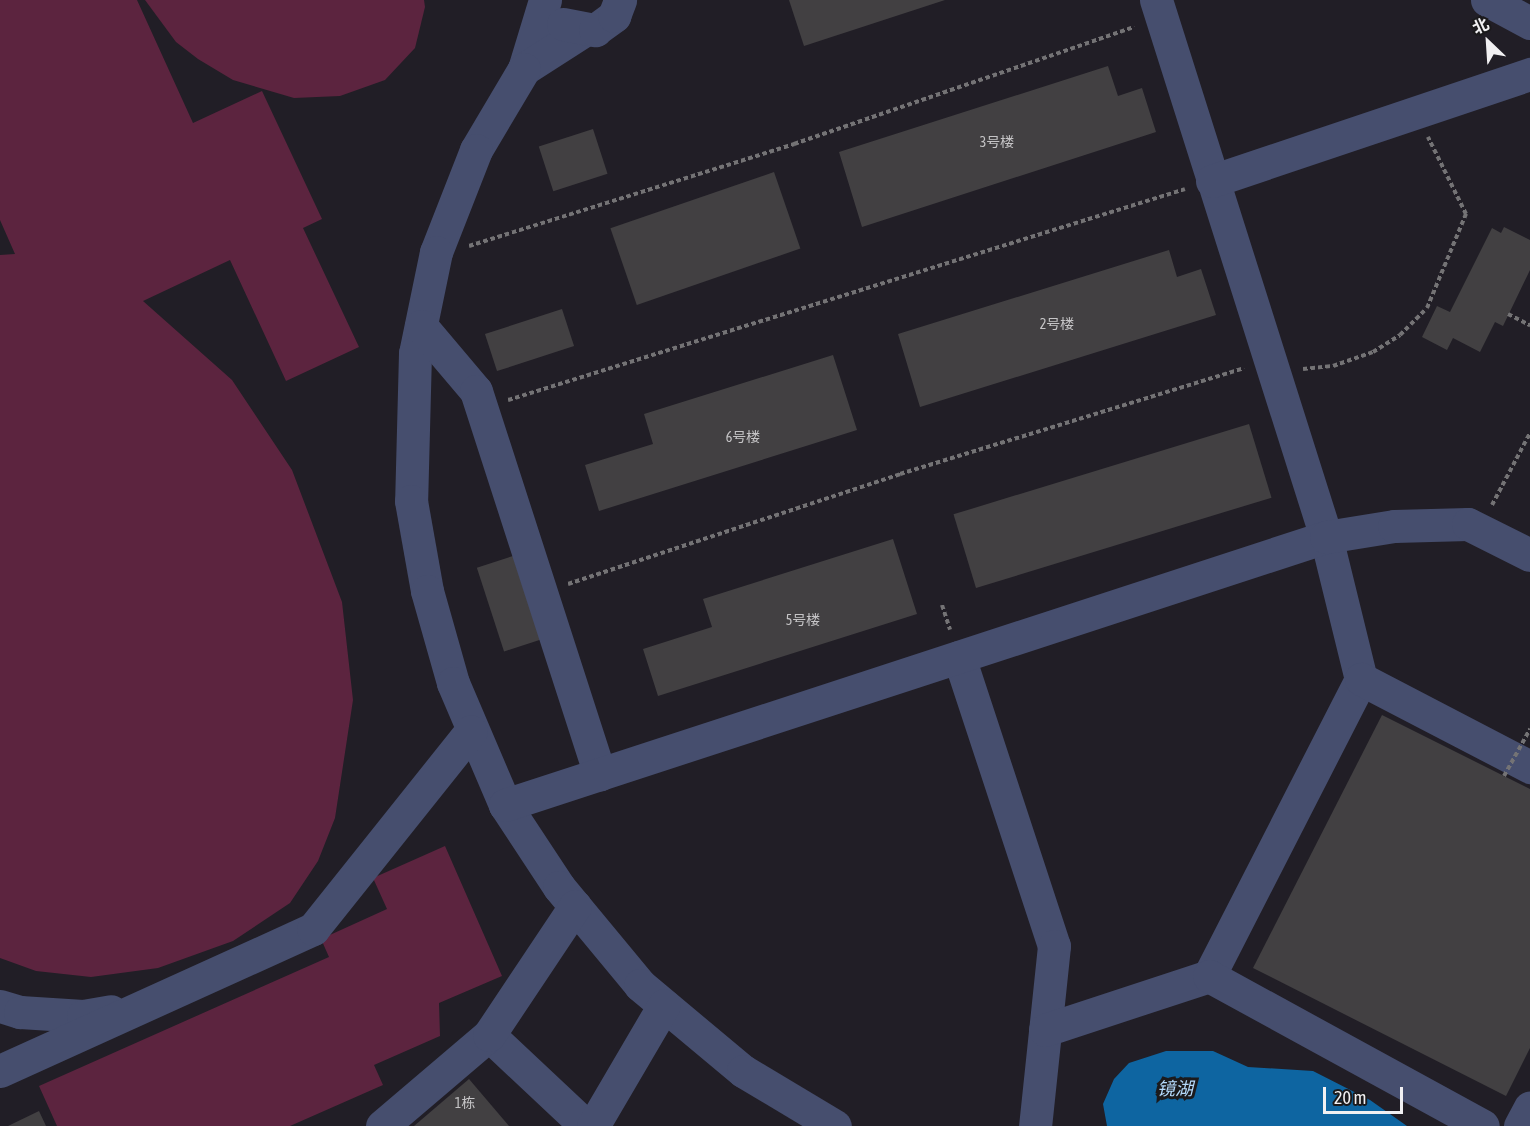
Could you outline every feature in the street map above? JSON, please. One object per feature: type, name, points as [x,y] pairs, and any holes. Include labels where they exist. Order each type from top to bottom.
[{"type":"street","points":[[546,0],[561,23],[583,31]]},
{"type":"street","points":[[546,0],[524,69],[476,150],[436,252],[421,326],[410,426],[411,501],[426,591],[471,731],[505,805],[574,906],[640,985],[743,1071],[835,1126]]},
{"type":"street","points":[[524,69],[583,31],[606,24],[620,0]]},
{"type":"street","points":[[1487,0],[1530,23]]},
{"type":"street","points":[[1045,1030],[1209,975],[1361,679],[1326,537],[1159,9]]},
{"type":"street","points":[[1212,181],[1530,74]]},
{"type":"street","points":[[421,326],[476,391],[600,774]]},
{"type":"street","points":[[505,805],[1326,537],[1394,526],[1474,526],[1530,555]]},
{"type":"street","points":[[959,657],[1053,945],[1035,1126]]},
{"type":"street","points":[[1361,679],[1517,771]]},
{"type":"street","points":[[0,1071],[313,929],[471,731]]},
{"type":"street","points":[[382,1126],[489,1035],[574,906]]},
{"type":"street","points":[[1209,975],[1483,1126]]},
{"type":"street","points":[[0,1006],[20,1012],[82,1016],[144,1005]]},
{"type":"street","points":[[593,1126],[664,1005]]},
{"type":"street","points":[[489,1035],[586,1126]]},
{"type":"street","points":[[1520,1126],[1530,1107]]},
{"type":"path","points":[[436,252],[488,242],[794,144],[1159,9]]},
{"type":"path","points":[[541,593],[900,474],[1270,360],[1305,369],[1333,366],[1373,352],[1400,335],[1427,308],[1466,214],[1438,163],[1419,111]]},
{"type":"path","points":[[482,408],[1212,181]]},
{"type":"path","points":[[1509,314],[1530,325]]},
{"type":"path","points":[[1474,526],[1530,433]]},
{"type":"path","points":[[1517,771],[1530,729]]},
{"type":"shaded area","points":[[0,0],[1530,0],[1530,1126],[0,1126]]},
{"type":"shaded area","points":[[0,0],[137,0],[193,123],[262,91],[322,219],[303,228],[359,347],[286,381],[230,260],[143,301],[232,380],[292,470],[342,602],[353,700],[335,818],[318,861],[290,903],[233,941],[158,968],[91,977],[36,971],[0,958],[0,255],[15,254],[0,220]]},
{"type":"shaded area","points":[[145,0],[424,0],[425,7],[415,48],[385,80],[340,96],[294,98],[233,80],[198,59],[176,42]]},
{"type":"shaded area","points":[[445,846],[502,976],[439,1003],[440,1036],[374,1065],[383,1085],[290,1126],[57,1126],[39,1086],[329,957],[321,939],[387,909],[373,878]]},
{"type":"water","name":"镜湖","points":[[1166,1051],[1213,1051],[1248,1067],[1313,1071],[1370,1100],[1407,1126],[1107,1126],[1103,1104],[1114,1079],[1129,1063]]},
{"type":"building","points":[[789,0],[945,0],[804,46]]},
{"type":"building","points":[[1108,66],[1118,96],[1142,88],[1156,132],[862,227],[839,152]]},
{"type":"building","points":[[593,129],[608,174],[553,191],[539,147]]},
{"type":"building","points":[[774,172],[800,249],[637,305],[610,228]]},
{"type":"building","points":[[1504,227],[1530,240],[1530,270],[1503,326],[1495,322],[1480,352],[1453,338],[1447,350],[1422,337],[1437,306],[1450,312],[1492,228],[1501,233]]},
{"type":"building","points":[[1169,250],[1177,277],[1201,269],[1216,315],[920,407],[898,334]]},
{"type":"building","points":[[562,309],[574,346],[497,371],[485,334]]},
{"type":"building","points":[[833,355],[857,430],[599,511],[585,465],[653,444],[644,414]]},
{"type":"building","points":[[1249,424],[1272,498],[976,588],[954,514]]},
{"type":"building","points":[[893,539],[917,614],[658,696],[643,649],[712,627],[703,599]]},
{"type":"building","points":[[513,556],[540,640],[504,651],[477,568]]},
{"type":"building","points":[[1382,715],[1530,789],[1530,1048],[1506,1096],[1253,968]]},
{"type":"building","points":[[469,1079],[509,1126],[414,1126]]},
{"type":"building","points":[[39,1111],[46,1126],[8,1126]]}]
